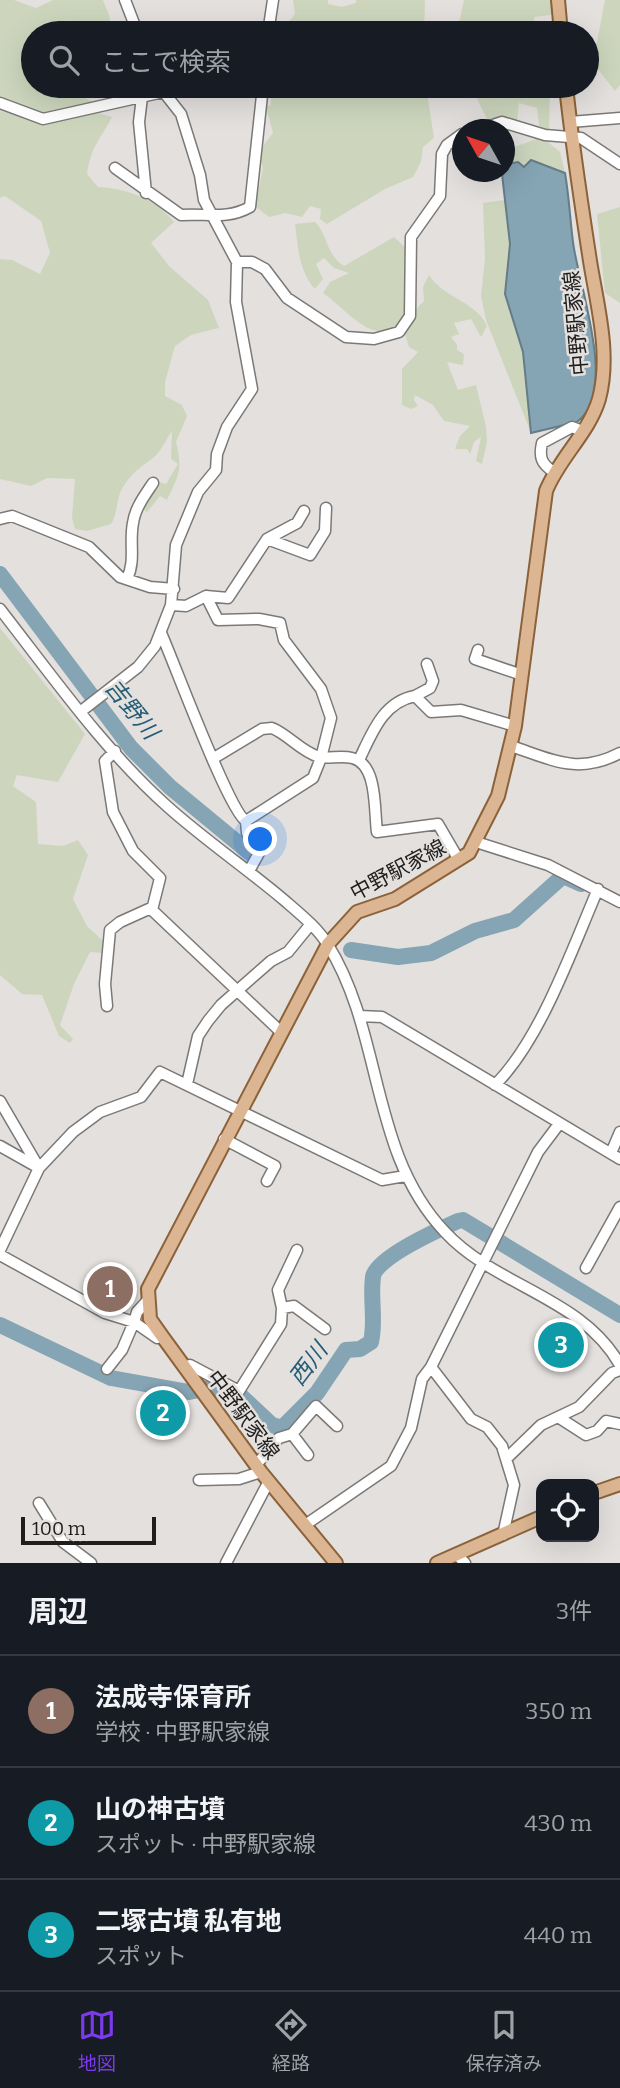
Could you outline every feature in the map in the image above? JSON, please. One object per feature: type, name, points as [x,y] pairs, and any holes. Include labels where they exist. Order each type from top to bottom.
[{"type":"main road","points":[[558,0],[560,21]]},
{"type":"main road","name":"中野駅家線","points":[[336,1563],[262,1473],[150,1319],[148,1289],[328,944],[357,912],[395,899],[469,853],[498,796],[515,726],[542,510],[554,472],[582,431],[599,399],[604,367],[601,326],[567,98]]},
{"type":"main road","points":[[599,1491],[620,1484]]},
{"type":"main road","points":[[437,1563],[461,1559],[536,1519]]},
{"type":"street","points":[[125,0],[133,21]]},
{"type":"street","points":[[270,21],[273,0]]},
{"type":"street","points":[[0,103],[43,120],[138,98]]},
{"type":"street","points":[[142,98],[139,122],[146,193]]},
{"type":"street","points":[[80,712],[138,667],[162,633],[174,589],[176,545],[198,492],[216,470],[217,454],[227,427],[252,389],[236,302],[236,262],[204,200],[200,175],[181,114],[168,98]]},
{"type":"street","points":[[115,168],[146,193],[181,215],[206,213],[214,216],[239,213],[250,207],[262,98]]},
{"type":"street","points":[[570,122],[620,118]]},
{"type":"street","points":[[515,126],[545,135],[581,138],[620,164]]},
{"type":"street","points":[[236,262],[252,262],[265,269],[287,298],[346,337],[374,339],[399,332],[410,316],[411,237],[415,226],[435,206],[440,196],[442,154],[452,142]]},
{"type":"street","points":[[554,472],[544,467],[539,456],[542,443],[572,427],[582,431]]},
{"type":"street","points":[[127,579],[134,566],[132,524],[141,501],[153,483]]},
{"type":"street","points":[[267,539],[310,555],[325,531],[326,508]]},
{"type":"street","points":[[171,605],[186,606],[206,596],[228,598],[234,593],[267,539],[297,523],[304,511]]},
{"type":"street","points":[[0,519],[12,516],[89,547],[120,577],[150,587],[174,589]]},
{"type":"street","points":[[206,596],[218,621],[259,619],[280,623],[284,640],[321,690],[331,718],[313,778],[246,821]]},
{"type":"street","points":[[0,609],[80,712],[167,806],[249,871],[328,944],[359,1017],[389,1136],[405,1176],[445,1233],[483,1262],[575,1315],[604,1341],[620,1368],[579,1407],[541,1425],[507,1458]]},
{"type":"street","points":[[162,633],[214,758],[222,787],[241,818],[246,821]]},
{"type":"street","points":[[478,650],[475,659],[522,675]]},
{"type":"street","points":[[359,760],[378,721],[404,698],[430,688],[433,681],[427,664]]},
{"type":"street","points":[[415,696],[431,712],[461,710],[515,726]]},
{"type":"street","points":[[214,758],[262,729],[272,727],[296,746],[321,758],[341,756],[359,760],[369,769],[377,831],[438,824],[459,860]]},
{"type":"street","points":[[511,746],[571,766],[589,766],[620,753]]},
{"type":"street","points":[[107,1006],[106,950],[110,930],[120,922],[151,908],[160,878],[133,851],[113,812],[105,761],[115,751]]},
{"type":"street","points":[[246,821],[247,833],[259,853],[249,871]]},
{"type":"street","points":[[476,842],[548,865],[620,902]]},
{"type":"street","points":[[495,1085],[512,1069],[565,969],[596,892]]},
{"type":"street","points":[[151,908],[235,992],[281,1032]]},
{"type":"street","points":[[187,1084],[198,1036],[221,1005],[271,961],[288,952],[310,925]]},
{"type":"street","points":[[359,1017],[382,1017],[615,1156],[620,1132]]},
{"type":"street","points":[[162,1336],[157,1338],[134,1322],[105,1313],[0,1252],[39,1168],[82,1125],[100,1112],[141,1097],[160,1072],[382,1180],[405,1176]]},
{"type":"street","points":[[0,1101],[39,1168]]},
{"type":"street","points":[[305,1525],[391,1466],[411,1428],[422,1379],[431,1367],[538,1152],[559,1124]]},
{"type":"street","points":[[224,1139],[275,1166],[267,1181]]},
{"type":"street","points":[[0,1146],[39,1168]]},
{"type":"street","points":[[586,1268],[620,1207]]},
{"type":"street","points":[[184,1367],[190,1365],[239,1391],[281,1324],[282,1308],[278,1290],[298,1250]]},
{"type":"street","points":[[107,1369],[122,1350],[138,1312],[148,1300]]},
{"type":"street","points":[[282,1308],[294,1306],[325,1329]]},
{"type":"street","points":[[431,1367],[471,1419],[487,1427],[498,1438],[507,1458],[514,1485],[503,1535]]},
{"type":"street","points":[[226,1563],[279,1437],[292,1434],[316,1406],[337,1426]]},
{"type":"street","points":[[558,1417],[586,1435],[597,1431],[606,1421],[620,1424]]},
{"type":"street","points":[[292,1434],[308,1455]]},
{"type":"street","points":[[199,1480],[239,1479],[262,1473]]},
{"type":"street","points":[[39,1503],[63,1542],[91,1563]]},
{"type":"green space","points":[[0,0],[14,0],[36,8],[53,0],[103,0],[109,21],[21,21],[21,98],[85,98],[97,104],[40,116],[0,98]]},
{"type":"green space","points":[[293,0],[328,0],[328,4],[342,7],[356,3],[356,0],[425,0],[424,21],[290,21],[295,14]]},
{"type":"green space","points":[[464,0],[551,0],[551,15],[534,17],[534,21],[460,21]]},
{"type":"green space","points":[[605,0],[620,0],[620,85],[615,91],[599,71],[599,32]]},
{"type":"green space","points":[[271,98],[428,98],[434,138],[423,147],[421,162],[413,177],[385,189],[327,224],[320,219],[321,209],[310,206],[302,217],[285,213],[269,217],[255,206],[263,168],[259,151],[273,133],[266,107],[271,105]]},
{"type":"green space","points":[[476,98],[550,98],[549,130],[539,126],[537,108],[519,103],[517,121],[503,117],[487,119]]},
{"type":"green space","points":[[0,111],[44,124],[91,111],[112,117],[94,149],[87,174],[98,187],[140,196],[158,207],[174,222],[151,243],[169,266],[208,300],[219,328],[191,335],[175,346],[165,382],[165,396],[182,405],[187,416],[176,442],[179,472],[167,500],[160,496],[147,512],[141,508],[159,482],[166,484],[178,464],[171,459],[172,431],[156,455],[125,484],[111,524],[87,531],[75,529],[72,518],[75,479],[47,478],[31,486],[0,479],[0,259],[12,260],[40,274],[50,253],[41,221],[5,196],[0,198]]},
{"type":"green space","points":[[542,137],[560,152],[565,173],[531,160],[524,167],[515,162],[515,147]]},
{"type":"green space","points":[[505,200],[510,244],[505,294],[523,352],[531,433],[486,320],[481,296],[485,259],[483,203]]},
{"type":"green space","points":[[620,207],[620,303],[605,293],[597,214]]},
{"type":"green space","points":[[315,222],[330,251],[344,266],[394,237],[406,248],[406,313],[393,331],[383,332],[364,326],[323,293],[330,282],[349,273],[334,268],[324,258],[316,264],[323,279],[315,289],[300,259],[295,224]]},
{"type":"green space","points":[[429,275],[442,289],[475,311],[487,326],[481,337],[471,319],[454,323],[459,334],[451,337],[457,344],[457,350],[464,354],[463,365],[447,362],[458,390],[476,385],[486,427],[487,442],[482,464],[476,461],[481,437],[474,442],[470,454],[467,449],[455,449],[460,436],[470,426],[444,421],[433,405],[415,395],[414,400],[418,406],[411,409],[402,405],[402,369],[418,352],[409,347],[404,331],[424,301],[423,287]]},
{"type":"green space","points":[[0,628],[85,734],[58,782],[17,775],[13,786],[36,802],[38,844],[63,846],[78,840],[88,855],[73,899],[87,926],[104,942],[102,953],[90,952],[74,984],[60,1025],[73,1039],[70,1043],[59,1036],[42,995],[22,994],[0,975]]},
{"type":"water","points":[[531,160],[565,173],[576,261],[588,309],[596,362],[595,386],[589,407],[577,422],[531,433],[523,352],[505,294],[510,244],[503,182],[515,182],[515,162],[524,167]]},
{"type":"waterway","name":"吉野川","points":[[0,574],[131,748],[170,787],[250,853]]},
{"type":"waterway","name":"吉野川","points":[[351,950],[398,957],[431,953],[475,931],[514,920],[563,876],[581,884]]},
{"type":"waterway","name":"西川","points":[[0,1325],[111,1378],[189,1392],[208,1388],[228,1390],[242,1397],[272,1425],[282,1428],[317,1393],[346,1350],[360,1349],[371,1342],[372,1285],[376,1269],[396,1253],[458,1221],[463,1220],[620,1315]]},
{"type":"place","name":"法成寺保育所","points":[[110,1289]]},
{"type":"place","name":"二塚古墳 私有地","points":[[561,1345]]},
{"type":"place","name":"山の神古墳","points":[[163,1413]]}]
